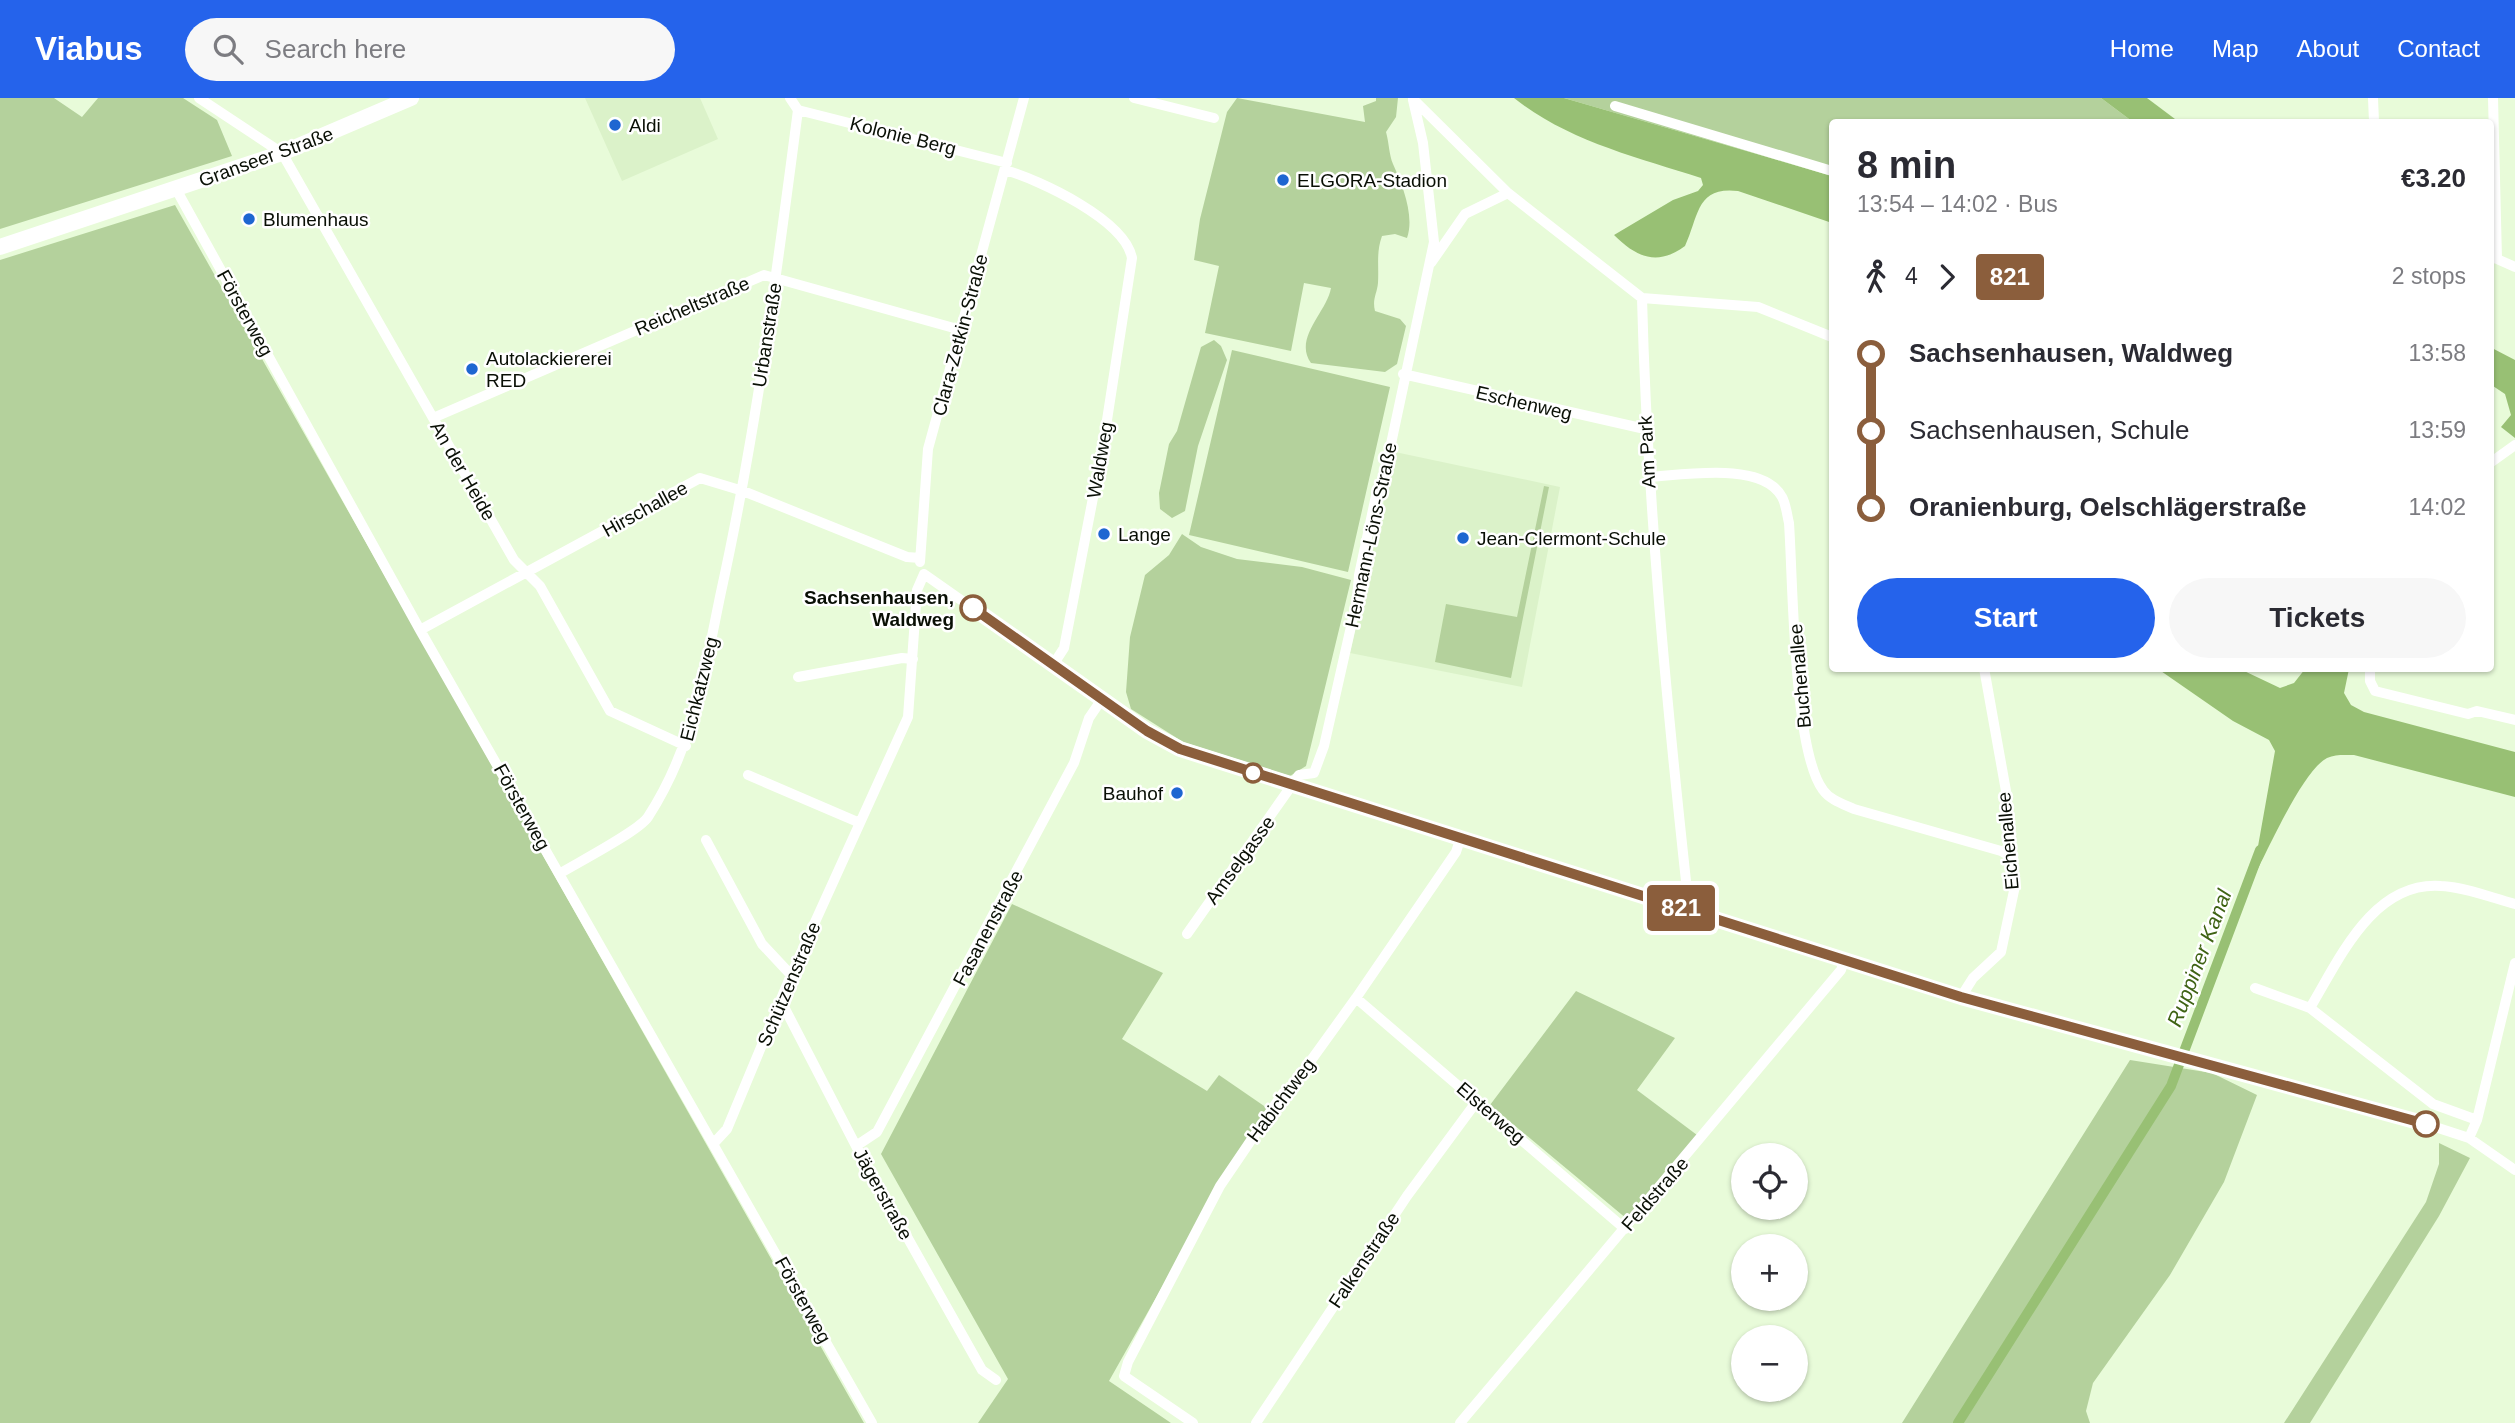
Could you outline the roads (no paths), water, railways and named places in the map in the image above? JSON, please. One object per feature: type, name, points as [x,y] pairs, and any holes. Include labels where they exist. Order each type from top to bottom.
[{"type":"main road","name":"Granseer Straße","points":[[0,247],[282,153],[411,98]]},
{"type":"street","points":[[199,98],[282,153]]},
{"type":"street","points":[[789,98],[798,110]]},
{"type":"street","name":"Clara-Zetkin-Straße","points":[[924,574],[920,558],[928,449],[1024,98]]},
{"type":"street","points":[[1134,98],[1214,118]]},
{"type":"street","points":[[2373,98],[2374,119]]},
{"type":"street","points":[[2493,98],[2493,119]]},
{"type":"street","points":[[1413,99],[1508,193],[1642,298],[1758,307],[1829,336]]},
{"type":"street","name":"Hermann-Löns-Straße","points":[[1292,785],[1299,775],[1314,773],[1321,757],[1357,600],[1359,575],[1377,491],[1387,462],[1403,374],[1428,268],[1434,228],[1413,99]]},
{"type":"street","points":[[1615,106],[1829,170]]},
{"type":"street","name":"Kolonie Berg","points":[[798,110],[1006,166],[1091,212],[1117,230],[1131,253]]},
{"type":"street","name":"Urbanstraße","points":[[743,491],[776,278],[798,110]]},
{"type":"street","name":"An der Heide","points":[[282,153],[514,560],[540,586],[610,711],[686,746]]},
{"type":"street","name":"Försterweg","points":[[176,189],[420,629],[872,1423]]},
{"type":"street","name":"Hermann-Löns-Straße","points":[[1428,268],[1465,214],[1508,193]]},
{"type":"street","name":"Waldweg","points":[[1053,665],[1064,648],[1103,446],[1133,266],[1131,253]]},
{"type":"street","points":[[2494,258],[2515,267]]},
{"type":"street","name":"Reicheltstraße","points":[[433,418],[764,275],[961,330]]},
{"type":"street","name":"Am Park","points":[[1642,298],[1648,477],[1657,596],[1686,881],[1678,907]]},
{"type":"street","name":"Eschenweg","points":[[1403,374],[1645,429]]},
{"type":"street","points":[[2494,460],[2515,445]]},
{"type":"street","name":"Buchenallee","points":[[1648,477],[1749,475],[1768,482],[1782,496],[1790,523],[1800,704],[1810,762],[1822,789],[1832,799],[1854,809],[2000,851],[2013,858]]},
{"type":"street","name":"Hirschallee","points":[[420,629],[700,478],[743,491],[907,557],[920,558]]},
{"type":"street","name":"Eichkatzweg","points":[[559,874],[646,820],[686,746],[699,703],[743,491]]},
{"type":"street","points":[[924,574],[1147,731],[1180,749],[1961,997],[2426,1124],[2469,1139],[2515,1170]]},
{"type":"street","name":"Schützenstraße","points":[[714,1143],[727,1129],[791,975],[908,717],[917,590],[924,574]]},
{"type":"street","points":[[798,677],[902,658],[913,659]]},
{"type":"street","name":"Eichenallee","points":[[1961,997],[1973,978],[2001,952],[2012,910],[2013,858],[2006,791],[1985,672]]},
{"type":"street","points":[[2370,672],[2370,681],[2375,691],[2468,714],[2477,711],[2515,720]]},
{"type":"street","name":"Fasanenstraße","points":[[856,1146],[877,1132],[1068,775],[1089,718],[1102,699]]},
{"type":"street","points":[[748,775],[860,823]]},
{"type":"street","name":"Amselgasse","points":[[1187,934],[1292,785]]},
{"type":"street","name":"Habichtweg","points":[[1193,1423],[1124,1376],[1220,1186],[1283,1093],[1289,1091],[1356,998],[1456,852],[1461,837]]},
{"type":"street","points":[[706,840],[762,944],[791,975]]},
{"type":"street","points":[[2311,1008],[2370,916],[2397,894],[2420,886],[2443,886],[2515,904]]},
{"type":"street","name":"Feldstraße","points":[[1460,1423],[1841,970],[1844,961]]},
{"type":"street","points":[[2469,1139],[2477,1120],[2515,963]]},
{"type":"street","points":[[2255,988],[2311,1008],[2433,1104],[2477,1120]]},
{"type":"street","name":"Elsterweg","points":[[1356,998],[1625,1229]]},
{"type":"street","name":"Jägerstraße","points":[[781,1001],[856,1146],[982,1370],[996,1380]]},
{"type":"street","name":"Falkenstraße","points":[[1256,1423],[1407,1196],[1477,1101]]},
{"type":"waterway","name":"Ruppiner Kanal","points":[[1958,1423],[2171,1086],[2260,850]]},
{"type":"place","name":"Aldi","points":[[615,125]]},
{"type":"place","name":"ELGORA-Stadion","points":[[1283,180]]},
{"type":"place","name":"Blumenhaus","points":[[249,219]]},
{"type":"place","name":"Autolackiererei RED","points":[[472,369]]},
{"type":"place","name":"Lange","points":[[1104,534]]},
{"type":"place","name":"Jean-Clermont-Schule","points":[[1463,538]]},
{"type":"place","name":"Sachsenhausen, Waldweg","points":[[973,608]]},
{"type":"place","name":"Bauhof","points":[[1177,793]]}]
